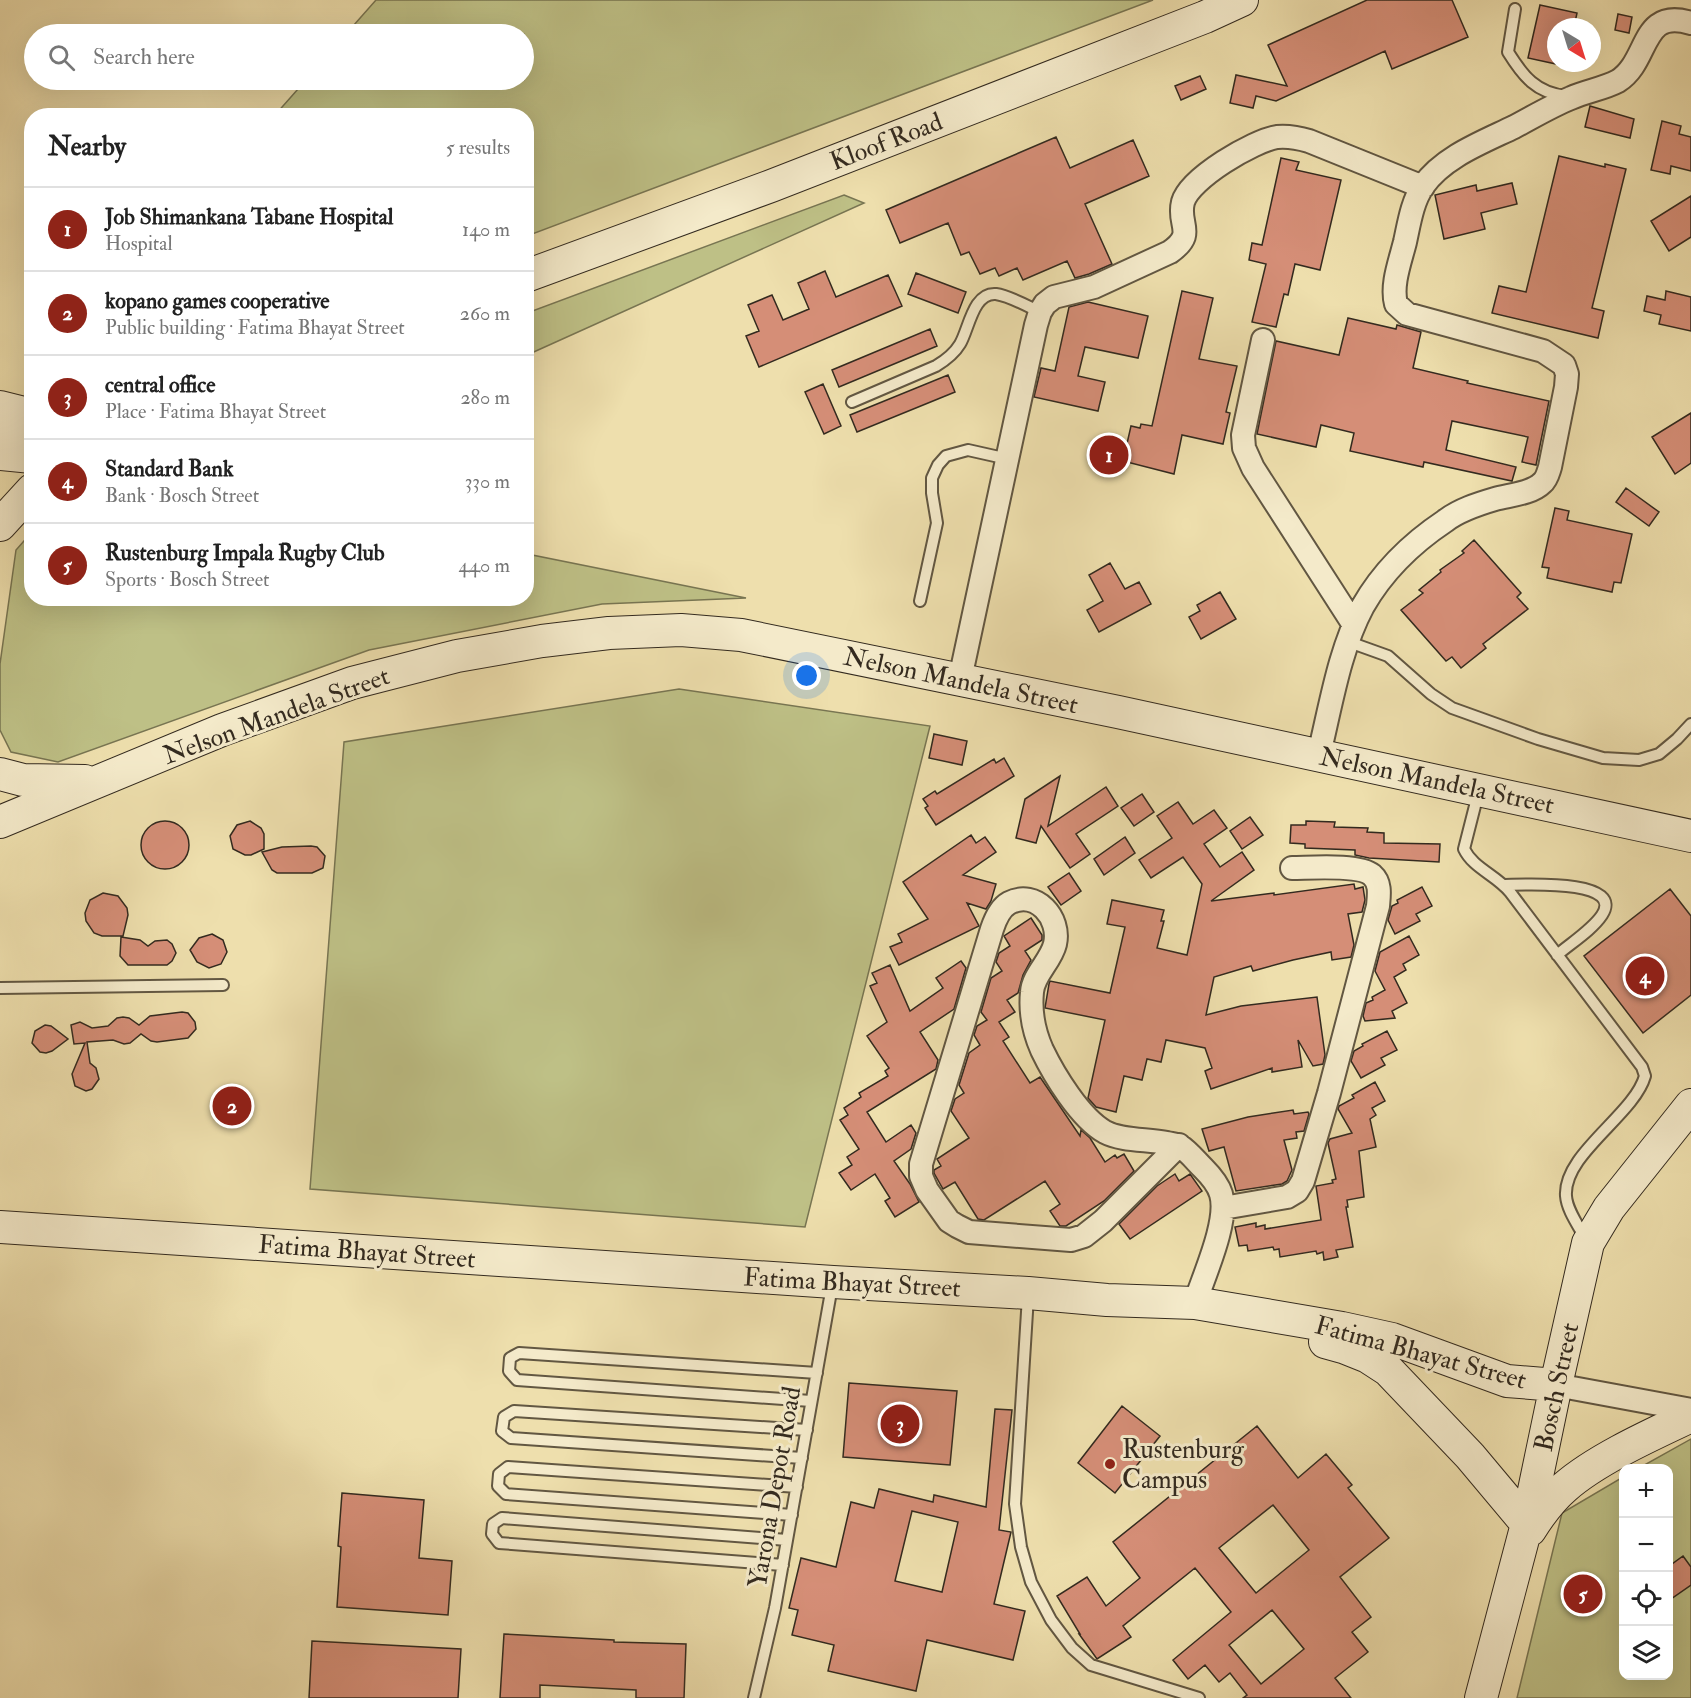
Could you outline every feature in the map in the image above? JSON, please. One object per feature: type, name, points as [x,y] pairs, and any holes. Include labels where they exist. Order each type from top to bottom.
[{"type":"main road","name":"Kloof Road","points":[[534,273],[771,186],[1205,17],[1242,0]]},
{"type":"main road","points":[[0,407],[24,413]]},
{"type":"main road","points":[[0,452],[24,433]]},
{"type":"main road","points":[[0,452],[24,456]]},
{"type":"main road","points":[[0,525],[24,499]]},
{"type":"main road","name":"Nelson Mandela Street","points":[[0,822],[222,730],[352,683],[457,656],[564,638],[609,633],[681,630],[741,635],[960,679],[1319,754],[1691,836]]},
{"type":"main road","points":[[0,774],[23,780],[100,781]]},
{"type":"main road","name":"Bosch Street","points":[[1481,1698],[1525,1534],[1588,1243],[1608,1208],[1691,1105]]},
{"type":"main road","name":"Fatima Bhayat Street","points":[[0,1227],[1107,1300],[1195,1303],[1392,1339],[1507,1381],[1556,1385]]},
{"type":"main road","points":[[1107,1300],[1134,1312],[1151,1316],[1307,1338],[1343,1347],[1368,1357],[1388,1370],[1470,1456],[1525,1534],[1567,1486],[1622,1451],[1691,1416]]},
{"type":"street","points":[[1319,754],[1351,633],[1364,604],[1383,576],[1403,553],[1448,518],[1468,508],[1525,491],[1542,483],[1550,467],[1566,387],[1567,374],[1564,365],[1543,351],[1407,314],[1396,304],[1394,291],[1415,202],[1435,171],[1451,160],[1572,97],[1618,81],[1629,72],[1654,27],[1675,18],[1691,23]]},
{"type":"street","points":[[960,679],[1040,312],[1045,304],[1054,297],[1094,287],[1170,252],[1180,245],[1186,229],[1183,202],[1194,185],[1229,158],[1256,143],[1277,137],[1294,137],[1423,187]]},
{"type":"street","points":[[1263,340],[1243,435],[1244,448],[1253,468],[1351,633]]},
{"type":"street","points":[[1223,1208],[1287,1197],[1297,1191],[1303,1181],[1329,1093],[1378,906],[1380,891],[1377,882],[1371,874],[1362,870],[1292,868]]},
{"type":"street","points":[[1179,1145],[1103,1221],[1084,1236],[1071,1240],[969,1232],[949,1221],[938,1207],[921,1176],[921,1164],[992,929],[997,915],[1009,903],[1024,899],[1034,901],[1043,906],[1056,928],[1052,951],[1032,989],[1032,1018],[1042,1050],[1073,1100],[1089,1120],[1107,1133],[1179,1145],[1212,1178],[1221,1193],[1223,1208],[1221,1224],[1195,1303]]},
{"type":"street","name":"Fatima Bhayat Street","points":[[1556,1385],[1691,1410]]},
{"type":"lane","points":[[1515,9],[1508,52],[1521,72],[1550,94],[1572,97]]},
{"type":"lane","points":[[852,402],[947,360],[961,343],[980,300],[988,295],[998,294],[1040,312]]},
{"type":"lane","points":[[920,601],[937,523],[932,478],[938,465],[946,456],[968,450],[1008,459]]},
{"type":"lane","points":[[1351,633],[1388,656],[1431,694],[1452,708],[1538,739],[1603,759],[1640,760],[1659,754],[1691,724]]},
{"type":"lane","points":[[1480,789],[1464,849],[1468,857],[1504,885],[1642,1067],[1645,1076],[1639,1090],[1582,1157],[1568,1182],[1566,1195],[1569,1208],[1588,1243]]},
{"type":"lane","points":[[1504,885],[1575,886],[1602,895],[1605,903],[1604,913],[1557,955]]},
{"type":"lane","points":[[0,988],[223,985]]},
{"type":"lane","name":"Yarona Depot Road","points":[[754,1698],[775,1608],[833,1282]]},
{"type":"lane","points":[[1028,1293],[1015,1504],[1021,1547],[1031,1581],[1051,1620],[1072,1648],[1091,1665],[1199,1698]]},
{"type":"lane","points":[[812,1401],[517,1380],[509,1371],[510,1358],[519,1353],[817,1373]]},
{"type":"lane","points":[[802,1458],[511,1438],[502,1431],[504,1418],[514,1411],[807,1430]]},
{"type":"lane","points":[[792,1515],[506,1494],[498,1486],[499,1474],[508,1467],[797,1487]]},
{"type":"lane","points":[[783,1565],[499,1542],[492,1534],[493,1524],[502,1518],[787,1540]]},
{"type":"green space","points":[[376,0],[1153,0],[534,233],[534,108],[281,108],[297,90],[534,90],[534,24],[355,24]]},
{"type":"green space","points":[[844,195],[864,203],[534,352],[534,310]]},
{"type":"green space","points":[[24,541],[24,606],[534,606],[534,555],[746,598],[602,604],[369,650],[58,762],[11,752],[0,730],[0,664],[16,550]]},
{"type":"green space","points":[[679,689],[930,726],[805,1227],[310,1189],[344,742]]},
{"type":"green space","points":[[1691,1439],[1691,1698],[1517,1698],[1562,1513],[1619,1479],[1619,1680],[1673,1680],[1673,1464],[1646,1464]]},
{"type":"building","points":[[1367,0],[1452,0],[1468,37],[1392,69],[1385,51],[1276,101],[1256,96],[1253,108],[1230,103],[1236,75],[1287,86],[1268,45]]},
{"type":"building","points":[[1540,5],[1577,13],[1576,18],[1547,18],[1547,62],[1528,58]]},
{"type":"building","points":[[1618,14],[1632,17],[1629,33],[1615,30]]},
{"type":"building","points":[[1200,76],[1206,89],[1181,100],[1175,86]]},
{"type":"building","points":[[1590,106],[1634,119],[1630,138],[1585,127]]},
{"type":"building","points":[[1662,121],[1681,126],[1679,134],[1691,137],[1691,171],[1671,166],[1670,174],[1651,170]]},
{"type":"building","points":[[1056,137],[1070,168],[1133,140],[1149,176],[1085,204],[1112,264],[1075,278],[1067,261],[1023,280],[1017,268],[999,276],[995,268],[980,274],[969,252],[961,255],[948,223],[900,243],[886,210]]},
{"type":"building","points":[[1559,156],[1605,167],[1605,164],[1626,169],[1592,308],[1604,311],[1598,338],[1492,313],[1499,286],[1526,292]]},
{"type":"building","points":[[1281,158],[1299,162],[1296,170],[1341,180],[1320,270],[1295,264],[1288,295],[1284,294],[1276,327],[1252,322],[1266,264],[1249,260],[1252,243],[1262,245]]},
{"type":"building","points":[[1512,183],[1517,204],[1481,213],[1485,229],[1444,239],[1435,195],[1476,185],[1477,191]]},
{"type":"building","points":[[1691,196],[1691,237],[1669,251],[1651,221]]},
{"type":"building","points":[[825,271],[836,297],[888,275],[902,306],[759,367],[746,336],[759,331],[748,305],[772,295],[783,320],[809,309],[798,283]]},
{"type":"building","points":[[916,273],[966,292],[958,313],[908,294]]},
{"type":"building","points":[[1182,291],[1213,298],[1199,359],[1237,366],[1226,412],[1230,413],[1223,444],[1182,435],[1174,474],[1123,461],[1131,426],[1140,428],[1141,424],[1152,426]]},
{"type":"building","points":[[1666,291],[1691,297],[1691,331],[1659,324],[1661,315],[1644,311],[1647,296],[1665,300]]},
{"type":"building","points":[[1088,302],[1148,316],[1138,358],[1085,347],[1078,376],[1105,382],[1098,411],[1034,397],[1041,368],[1055,371],[1069,307]]},
{"type":"building","points":[[1348,318],[1396,329],[1397,325],[1421,332],[1413,368],[1468,381],[1467,383],[1549,401],[1536,465],[1522,462],[1528,437],[1452,421],[1446,450],[1516,467],[1512,481],[1424,462],[1423,467],[1350,451],[1354,433],[1321,425],[1316,447],[1257,434],[1276,341],[1339,355]]},
{"type":"building","points":[[930,329],[937,346],[839,387],[832,370]]},
{"type":"building","points":[[948,375],[955,392],[857,432],[850,415]]},
{"type":"building","points":[[823,384],[841,426],[824,434],[805,392]]},
{"type":"building","points":[[1691,413],[1691,463],[1675,474],[1652,437]]},
{"type":"building","points":[[1626,488],[1659,512],[1649,526],[1616,502]]},
{"type":"building","points":[[1555,508],[1569,511],[1567,520],[1632,534],[1621,583],[1614,582],[1612,592],[1547,578],[1549,568],[1542,567]]},
{"type":"building","points":[[1474,540],[1521,593],[1517,597],[1528,609],[1483,644],[1486,648],[1461,668],[1452,657],[1446,661],[1401,610],[1423,593],[1419,590],[1441,572],[1440,570],[1464,553],[1462,551]]},
{"type":"building","points":[[1110,563],[1125,589],[1139,582],[1151,604],[1099,632],[1087,610],[1103,601],[1089,575]]},
{"type":"building","points":[[1220,592],[1236,619],[1201,639],[1189,617],[1200,611],[1197,605]]},
{"type":"building","points":[[934,734],[967,741],[962,765],[929,758]]},
{"type":"building","points":[[1004,758],[1014,776],[936,825],[925,808],[928,806],[923,799],[935,791],[937,794],[994,759],[996,763]]},
{"type":"building","points":[[1060,776],[1048,826],[1106,787],[1118,806],[1076,834],[1090,854],[1070,868],[1041,826],[1036,843],[1016,838],[1025,799]]},
{"type":"building","points":[[1142,794],[1154,812],[1134,826],[1121,808]]},
{"type":"building","points":[[1178,802],[1193,824],[1214,810],[1227,828],[1204,844],[1220,867],[1242,852],[1254,870],[1211,901],[1354,884],[1355,889],[1363,887],[1365,900],[1362,912],[1348,914],[1354,945],[1351,957],[1332,960],[1331,952],[1253,971],[1251,966],[1214,977],[1206,1015],[1241,1006],[1317,997],[1325,1055],[1323,1064],[1313,1066],[1298,1040],[1302,1067],[1272,1072],[1272,1068],[1211,1089],[1205,1071],[1212,1068],[1205,1048],[1166,1040],[1161,1062],[1147,1059],[1142,1080],[1124,1076],[1116,1112],[1096,1107],[1088,1098],[1105,1020],[1045,1008],[1049,984],[1050,981],[1110,993],[1125,927],[1107,924],[1112,900],[1164,910],[1161,921],[1164,921],[1157,948],[1187,955],[1202,884],[1183,857],[1151,878],[1139,860],[1172,838],[1157,816]]},
{"type":"building","points":[[1250,817],[1263,835],[1242,849],[1230,831]]},
{"type":"building","points":[[165,821],[182,828],[189,845],[182,862],[165,869],[148,862],[141,845],[148,828]]},
{"type":"building","points":[[250,821],[261,828],[264,834],[264,849],[251,855],[245,855],[233,849],[230,836],[237,825]]},
{"type":"building","points":[[1306,821],[1335,822],[1334,827],[1368,828],[1367,832],[1384,833],[1384,843],[1440,844],[1439,862],[1369,858],[1355,855],[1355,850],[1305,848],[1305,844],[1290,843],[1291,825],[1306,825]]},
{"type":"building","points":[[971,835],[976,843],[985,837],[996,852],[963,875],[996,884],[986,909],[967,903],[979,926],[899,965],[890,947],[902,942],[898,934],[928,919],[903,882]]},
{"type":"building","points":[[1125,837],[1135,853],[1104,875],[1094,859]]},
{"type":"building","points":[[282,847],[317,847],[325,856],[323,868],[312,873],[277,873],[272,870],[262,852]]},
{"type":"building","points":[[1069,873],[1081,891],[1061,905],[1048,887]]},
{"type":"building","points":[[1422,887],[1432,906],[1416,914],[1420,921],[1395,934],[1388,920],[1392,906],[1398,903],[1397,900]]},
{"type":"building","points":[[1670,889],[1691,916],[1691,995],[1643,1033],[1584,956]]},
{"type":"building","points":[[103,893],[118,896],[127,908],[128,915],[123,936],[102,936],[94,933],[86,921],[85,913],[90,900]]},
{"type":"building","points":[[1031,918],[1042,935],[1042,940],[1025,951],[1031,960],[1023,975],[1018,993],[1007,1000],[1015,1012],[999,1022],[1009,1037],[1003,1041],[1030,1083],[1040,1077],[1080,1136],[1081,1130],[1090,1138],[1105,1162],[1115,1155],[1117,1158],[1124,1154],[1134,1171],[1104,1201],[1066,1226],[1060,1226],[1050,1211],[1060,1204],[1045,1181],[984,1220],[978,1219],[955,1182],[943,1189],[934,1173],[934,1170],[941,1166],[937,1159],[969,1138],[951,1111],[955,1099],[964,1093],[959,1085],[969,1053],[980,1045],[974,1035],[977,1026],[987,1020],[981,1012],[991,978],[1002,971],[996,962],[999,953],[1010,946],[1004,936]]},
{"type":"building","points":[[212,934],[223,940],[227,952],[221,964],[209,968],[197,962],[190,950],[199,938]]},
{"type":"building","points":[[1409,936],[1419,955],[1403,964],[1406,970],[1394,977],[1407,1003],[1392,1011],[1395,1018],[1365,1021],[1363,1016],[1366,1003],[1385,990],[1375,971],[1380,952]]},
{"type":"building","points":[[121,937],[140,940],[148,946],[155,941],[167,940],[172,944],[176,953],[167,965],[128,965],[120,956]]},
{"type":"building","points":[[961,961],[966,968],[954,1009],[920,1032],[938,1060],[936,1069],[867,1112],[886,1142],[911,1125],[916,1133],[911,1149],[894,1161],[919,1202],[895,1217],[885,1201],[890,1198],[875,1174],[851,1190],[839,1173],[852,1165],[847,1157],[859,1149],[840,1120],[848,1115],[844,1108],[861,1097],[859,1093],[888,1076],[885,1071],[889,1068],[867,1036],[887,1022],[870,986],[877,983],[872,973],[890,965],[910,1011],[943,988],[936,978]]},
{"type":"building","points":[[188,1013],[195,1022],[196,1029],[188,1038],[157,1042],[141,1034],[130,1043],[124,1044],[113,1040],[87,1042],[90,1063],[96,1068],[99,1079],[92,1089],[86,1091],[75,1086],[72,1074],[85,1043],[74,1044],[71,1025],[80,1022],[92,1028],[108,1026],[117,1018],[123,1017],[139,1025],[150,1016]]},
{"type":"building","points":[[45,1025],[51,1026],[68,1039],[46,1053],[40,1052],[32,1043],[35,1031]]},
{"type":"building","points":[[1387,1031],[1397,1050],[1381,1058],[1385,1065],[1361,1078],[1351,1061],[1354,1051],[1363,1046],[1362,1044]]},
{"type":"building","points":[[1375,1082],[1385,1101],[1372,1108],[1376,1115],[1370,1119],[1376,1147],[1359,1151],[1364,1197],[1347,1200],[1348,1207],[1346,1207],[1353,1247],[1336,1250],[1338,1257],[1324,1260],[1323,1252],[1317,1254],[1316,1251],[1280,1257],[1279,1249],[1274,1250],[1273,1247],[1248,1251],[1247,1245],[1239,1246],[1235,1227],[1256,1223],[1256,1227],[1265,1225],[1265,1229],[1321,1220],[1316,1186],[1333,1183],[1332,1180],[1336,1179],[1328,1143],[1330,1139],[1352,1133],[1338,1109],[1339,1106],[1354,1098],[1352,1095]]},
{"type":"building","points":[[1293,1110],[1294,1114],[1308,1112],[1309,1114],[1304,1131],[1296,1132],[1297,1138],[1284,1140],[1292,1170],[1287,1181],[1282,1184],[1236,1191],[1224,1147],[1209,1151],[1202,1129],[1248,1117]]},
{"type":"building","points":[[1175,1174],[1179,1181],[1190,1174],[1202,1191],[1130,1239],[1119,1224],[1157,1186]]},
{"type":"building","points":[[849,1383],[957,1391],[950,1465],[843,1457]]},
{"type":"building","points":[[1122,1406],[1160,1436],[1115,1493],[1078,1463]]},
{"type":"building","points":[[995,1409],[1012,1410],[999,1530],[1011,1532],[994,1604],[1025,1611],[1013,1660],[927,1640],[916,1691],[828,1671],[834,1645],[792,1635],[798,1610],[789,1608],[801,1558],[836,1567],[851,1502],[874,1508],[879,1489],[933,1502],[934,1495],[986,1507]],"holes":[[[912,1511],[958,1522],[942,1592],[895,1581]]]},
{"type":"building","points":[[1257,1426],[1298,1478],[1326,1454],[1352,1485],[1348,1488],[1389,1538],[1340,1577],[1371,1617],[1352,1632],[1368,1652],[1335,1678],[1351,1698],[1243,1698],[1247,1695],[1230,1673],[1219,1682],[1205,1665],[1188,1679],[1173,1660],[1231,1612],[1195,1568],[1123,1626],[1131,1637],[1097,1659],[1057,1596],[1087,1577],[1106,1606],[1140,1578],[1113,1542]],"holes":[[[1273,1505],[1309,1550],[1256,1593],[1219,1548]],[[1272,1610],[1304,1649],[1261,1684],[1229,1645]]]},
{"type":"building","points":[[342,1493],[424,1500],[419,1558],[452,1561],[448,1615],[337,1607]]},
{"type":"building","points":[[1683,1556],[1691,1567],[1691,1585],[1673,1598],[1673,1572],[1673,1563]]},
{"type":"building","points":[[504,1634],[614,1640],[614,1642],[686,1644],[684,1698],[636,1698],[636,1690],[540,1685],[540,1698],[500,1698]]},
{"type":"building","points":[[312,1641],[461,1649],[458,1698],[309,1698]]},
{"type":"place","name":"Job Shimankana Tabane Hospital","points":[[1109,455]]},
{"type":"place","name":"Standard Bank","points":[[1645,976]]},
{"type":"place","name":"kopano games cooperative","points":[[232,1106]]},
{"type":"place","name":"central office","points":[[900,1424]]},
{"type":"place","name":"Rustenburg Campus","points":[[1110,1464]]},
{"type":"place","name":"Rustenburg Impala Rugby Club","points":[[1583,1594]]}]
